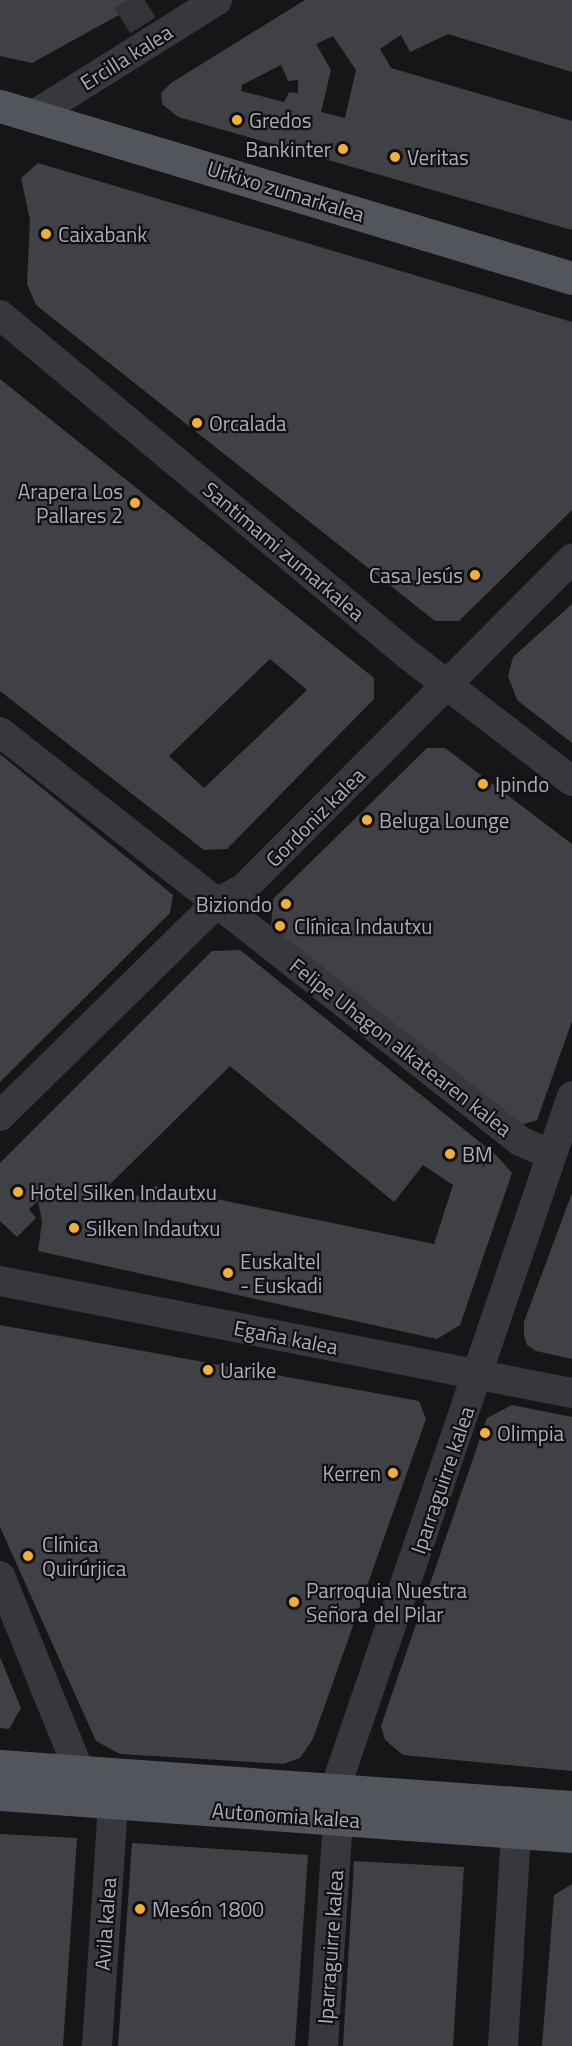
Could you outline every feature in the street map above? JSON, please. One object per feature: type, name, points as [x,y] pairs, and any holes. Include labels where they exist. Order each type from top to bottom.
[{"type":"main road","name":"Urkixo zumarkalea","points":[[0,106],[572,278]]},
{"type":"main road","name":"Autonomia kalea","points":[[0,1766],[95,1792],[336,1804],[516,1831],[572,1836]]},
{"type":"main road","name":"Autonomia kalea","points":[[0,1794],[95,1792],[336,1804],[572,1807]]},
{"type":"street","name":"Ercilla kalea","points":[[34,115],[217,0]]},
{"type":"street","name":"Santimami zumarkalea","points":[[0,315],[447,685],[572,781]]},
{"type":"street","name":"Gordoniz kalea","points":[[0,1116],[218,902],[244,888],[572,559]]},
{"type":"street","name":"Felipe Uhagon alkatearen kalea","points":[[0,732],[520,1141],[551,1155]]},
{"type":"street","name":"Iparraguirre kalea","points":[[323,2046],[336,1804],[572,1096]]},
{"type":"street","name":"Egaña kalea","points":[[0,1281],[572,1393]]},
{"type":"street","points":[[0,1576],[95,1792]]},
{"type":"street","name":"Avila kalea","points":[[95,1792],[97,2046]]},
{"type":"street","points":[[503,2046],[516,1831]]},
{"type":"building","points":[[0,0],[146,0],[32,63],[0,56]]},
{"type":"building","points":[[305,0],[572,0],[572,72],[448,34],[410,52],[401,35],[380,49],[391,68],[572,121],[572,230],[178,117],[162,104],[161,93],[171,83]],"holes":[[[333,36],[356,70],[345,118],[321,112],[331,70],[316,44]],[[281,65],[288,81],[298,80],[298,93],[289,92],[284,102],[241,91],[242,85]]]},
{"type":"building","points":[[38,163],[572,322],[572,510],[459,621],[435,621],[36,305],[27,284],[30,220],[21,178]]},
{"type":"building","points":[[0,379],[374,678],[374,699],[227,849],[204,850],[0,691]],"holes":[[[270,659],[307,690],[204,788],[169,756]]]},
{"type":"building","points":[[572,604],[572,743],[517,700],[508,676],[513,657]]},
{"type":"building","points":[[427,748],[445,748],[572,844],[572,1021],[537,1120],[514,1127],[271,928],[273,899]]},
{"type":"building","points":[[0,754],[173,895],[170,913],[0,1082]]},
{"type":"building","points":[[240,950],[496,1155],[512,1173],[460,1325],[437,1339],[38,1251],[42,1221],[38,1201],[29,1209],[36,1218],[17,1237],[0,1221],[0,1163],[212,951]],"holes":[[[230,1066],[394,1202],[423,1165],[453,1185],[434,1244],[154,1186],[146,1197],[104,1190]]]},
{"type":"building","points":[[572,1193],[572,1359],[536,1351],[527,1345],[524,1322]]},
{"type":"building","points":[[0,1325],[419,1401],[426,1419],[313,1739],[300,1758],[283,1764],[120,1754],[96,1741],[0,1527]]},
{"type":"building","points":[[512,1405],[572,1417],[572,1771],[403,1755],[385,1740],[381,1726],[487,1418]]},
{"type":"building","points":[[0,1657],[21,1708],[9,1729],[0,1728]]},
{"type":"building","points":[[0,1834],[77,1838],[63,2046],[0,2046]]},
{"type":"building","points":[[132,1843],[308,1855],[295,2046],[118,2046]]},
{"type":"building","points":[[354,1861],[464,1867],[453,2046],[343,2046]]},
{"type":"building","points":[[572,1884],[572,2046],[542,2046],[554,1895]]},
{"type":"tunnel","points":[[127,0],[153,41]]},
{"type":"place","name":"Gredos","points":[[237,120]]},
{"type":"place","name":"Bankinter","points":[[343,149]]},
{"type":"place","name":"Veritas","points":[[395,157]]},
{"type":"place","name":"Caixabank","points":[[46,234]]},
{"type":"place","name":"Orcalada","points":[[197,423]]},
{"type":"place","name":"Arapera Los Pallares 2","points":[[135,503]]},
{"type":"place","name":"Casa Jesús","points":[[475,575]]},
{"type":"place","name":"Ipindo","points":[[483,784]]},
{"type":"place","name":"Beluga Lounge","points":[[367,820]]},
{"type":"place","name":"Biziondo","points":[[286,904]]},
{"type":"place","name":"Clínica Indautxu","points":[[280,926]]},
{"type":"place","name":"BM","points":[[450,1154]]},
{"type":"place","name":"Hotel Silken Indautxu","points":[[18,1192]]},
{"type":"place","name":"Silken Indautxu","points":[[74,1228]]},
{"type":"place","name":"Euskaltel - Euskadi","points":[[228,1273]]},
{"type":"place","name":"Uarike","points":[[208,1370]]},
{"type":"place","name":"Olimpia","points":[[485,1433]]},
{"type":"place","name":"Kerren","points":[[393,1473]]},
{"type":"place","name":"Clínica Quirúrjica","points":[[28,1556]]},
{"type":"place","name":"Parroquia Nuestra Señora del Pilar","points":[[294,1602]]},
{"type":"place","name":"Mesón 1800","points":[[140,1909]]}]
